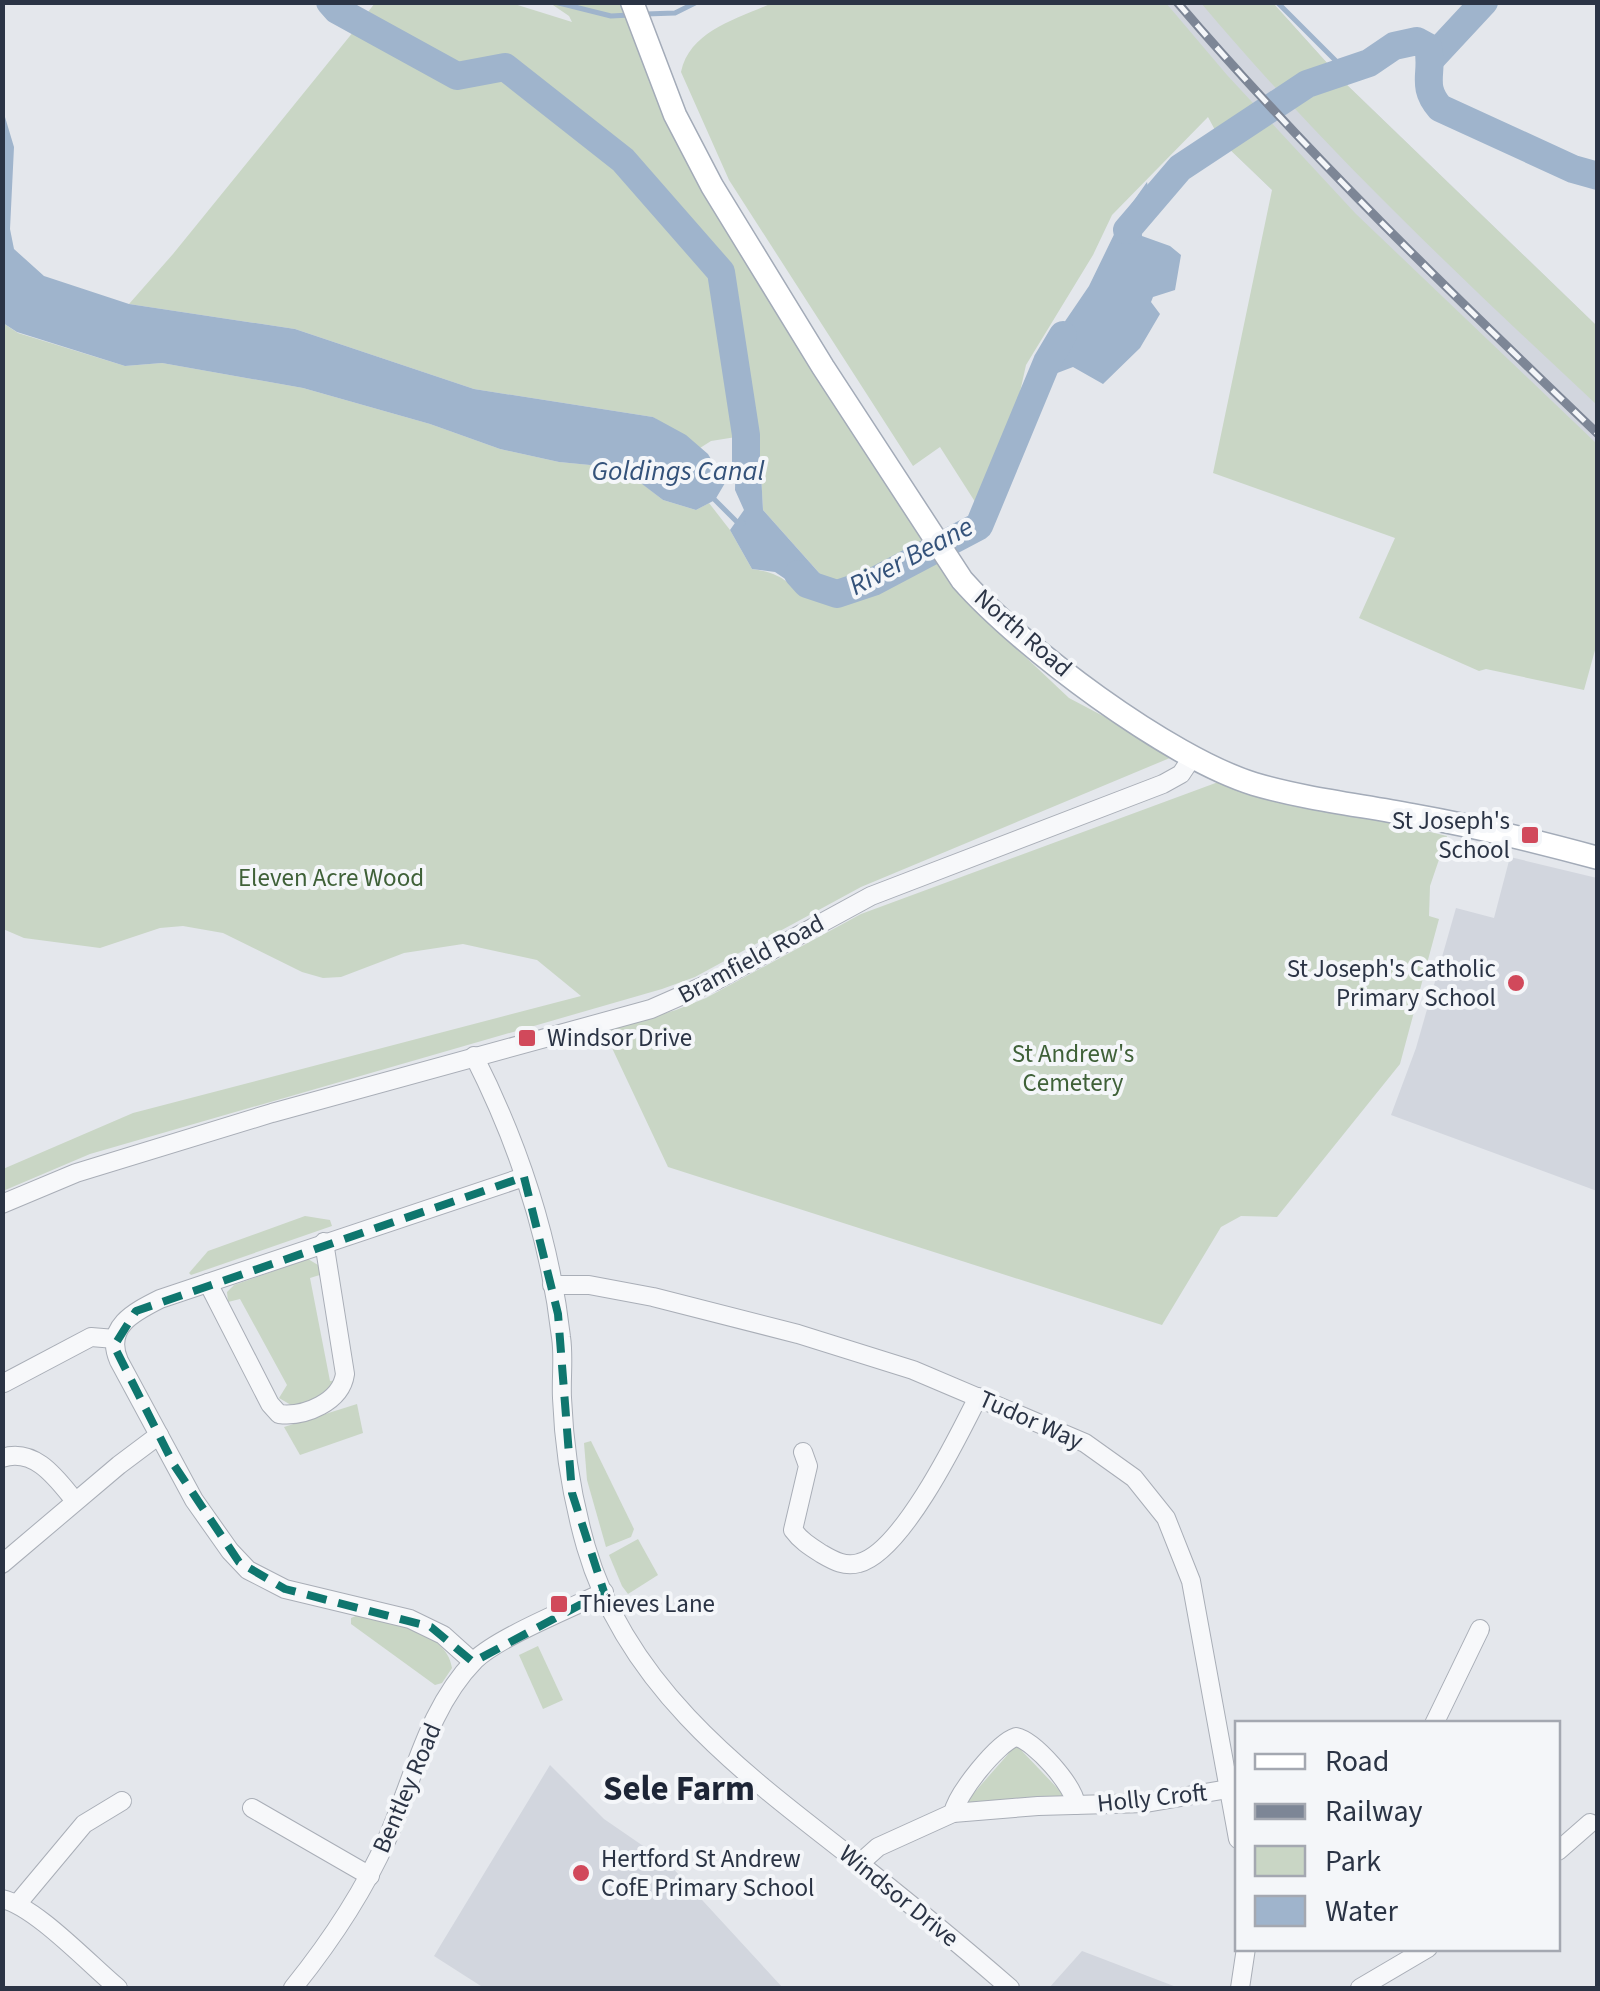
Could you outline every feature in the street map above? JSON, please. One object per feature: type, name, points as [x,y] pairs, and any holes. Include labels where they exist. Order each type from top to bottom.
[{"type":"main road","name":"North Road","points":[[632,4],[675,115],[722,202],[822,368],[977,596],[1054,664],[1193,756],[1254,783],[1442,820],[1598,858]]},
{"type":"street","name":"Bramfield Road","points":[[2,1204],[76,1173],[272,1113],[651,1010],[685,996],[871,896],[1164,784],[1181,774],[1193,756]]},
{"type":"street","name":"Windsor Drive","points":[[474,1056],[502,1114],[524,1177],[552,1286],[562,1341],[565,1441],[572,1493],[587,1551],[604,1592],[650,1673],[692,1725],[741,1770],[1010,1988]]},
{"type":"street","points":[[473,1662],[442,1635],[410,1618],[285,1589],[248,1570],[194,1500],[118,1361],[115,1339],[122,1324],[136,1311],[208,1282],[524,1177]]},
{"type":"street","points":[[208,1282],[270,1404],[279,1414],[290,1415],[334,1398],[343,1388],[345,1374],[324,1242]]},
{"type":"street","name":"Tudor Way","points":[[552,1286],[589,1285],[626,1292],[753,1322],[913,1370],[1108,1456],[1134,1478],[1166,1518],[1180,1546],[1194,1597],[1235,1824]]},
{"type":"street","points":[[4,1383],[91,1337],[115,1339]]},
{"type":"street","points":[[803,1452],[808,1466],[793,1530],[832,1560],[858,1564],[876,1556],[905,1522],[941,1469],[978,1397]]},
{"type":"street","points":[[2,1564],[159,1435]]},
{"type":"street","points":[[2,1458],[20,1455],[38,1462],[76,1501]]},
{"type":"street","name":"Bentley Road","points":[[293,1988],[317,1959],[370,1876],[426,1736],[473,1662],[497,1645],[604,1592]]},
{"type":"street","points":[[1435,1721],[1480,1629]]},
{"type":"street","name":"Holly Croft","points":[[954,1813],[958,1800],[1002,1744],[1016,1738],[1032,1744],[1070,1787],[1076,1806]]},
{"type":"street","name":"Holly Croft","points":[[859,1864],[878,1847],[954,1813],[1174,1800],[1228,1789]]},
{"type":"street","points":[[118,1988],[10,1901],[84,1824],[122,1801]]},
{"type":"street","points":[[252,1808],[370,1876]]},
{"type":"street","points":[[1560,1849],[1590,1823]]},
{"type":"street","points":[[1240,1988],[1246,1951]]},
{"type":"street","points":[[1360,1988],[1423,1951]]},
{"type":"highlighted area","points":[[524,1177],[558,1314],[572,1493],[604,1592],[473,1662],[431,1627],[285,1589],[239,1562],[174,1465],[114,1346],[136,1311]]},
{"type":"shaded area","points":[[1115,3],[1273,3],[1346,84],[1597,326],[1597,500],[1221,141],[1208,116]]},
{"type":"shaded area","name":"St Joseph's Catholic Primary School","points":[[1510,857],[1597,878],[1597,1191],[1391,1115],[1416,1048],[1456,908],[1494,918]]},
{"type":"shaded area","name":"Hertford St Andrew CofE Primary School","points":[[550,1765],[604,1819],[668,1863],[783,1988],[484,1988],[434,1956]]},
{"type":"shaded area","points":[[1082,1951],[1179,1988],[1049,1988]]},
{"type":"green space","name":"Eleven Acre Wood","points":[[508,2],[572,22],[550,3],[625,3],[670,118],[1000,633],[1069,698],[1177,755],[861,887],[695,977],[90,1154],[3,1191],[3,1169],[133,1113],[581,996],[537,960],[463,944],[404,953],[341,977],[323,978],[302,972],[223,933],[183,926],[160,928],[100,948],[24,938],[3,929],[3,323],[18,333],[125,366],[162,363],[303,388],[430,424],[500,449],[559,462],[622,468],[663,500],[696,510],[709,503],[752,569],[772,574],[811,596],[844,599],[895,576],[884,575],[880,569],[829,584],[763,510],[761,473],[729,283],[692,225],[634,161],[569,104],[512,62],[459,68],[364,17],[375,3]]},
{"type":"green space","points":[[772,3],[1166,3],[1356,214],[1597,444],[1597,643],[1584,690],[1486,669],[1479,671],[1359,618],[1395,538],[1213,473],[1272,190],[1221,141],[1208,117],[1112,215],[1093,255],[1026,365],[979,508],[940,447],[913,466],[729,180],[681,72],[694,46],[705,36]]},
{"type":"green space","points":[[1201,3],[1273,3],[1346,84],[1597,326],[1597,405],[1343,160]]},
{"type":"green space","points":[[358,26],[443,81],[502,77],[516,85],[592,146],[680,233],[702,262],[717,297],[736,437],[711,441],[700,448],[653,417],[474,389],[295,329],[129,304]]},
{"type":"green space","name":"St Andrew's Cemetery","points":[[1221,781],[1447,836],[1430,886],[1429,916],[1439,919],[1400,1064],[1277,1217],[1241,1216],[1221,1227],[1162,1325],[668,1167],[604,1031],[706,998],[861,914]]},
{"type":"green space","points":[[305,1216],[330,1220],[332,1226],[189,1273],[208,1251]]},
{"type":"green space","points":[[308,1259],[323,1274],[310,1278],[330,1381],[342,1380],[341,1387],[296,1408],[279,1398],[287,1385],[240,1299],[228,1302],[227,1292],[234,1285]]},
{"type":"green space","points":[[357,1404],[363,1433],[300,1455],[284,1427]]},
{"type":"green space","points":[[591,1441],[634,1529],[631,1537],[606,1547],[587,1480],[584,1443]]},
{"type":"green space","points":[[638,1539],[658,1575],[628,1594],[609,1555]]},
{"type":"green space","points":[[358,1615],[414,1630],[439,1645],[452,1668],[442,1683],[435,1685],[351,1624],[351,1618]]},
{"type":"green space","points":[[538,1646],[563,1700],[543,1709],[519,1655]]},
{"type":"green space","points":[[1021,1745],[1022,1751],[1061,1792],[1066,1791],[1064,1800],[1057,1796],[965,1803],[1010,1752],[1010,1747]]},
{"type":"water","name":"Goldings Canal","points":[[2,107],[14,147],[10,229],[14,249],[44,276],[129,304],[295,329],[474,389],[653,417],[686,435],[708,454],[725,483],[715,500],[696,510],[663,500],[621,468],[559,462],[500,449],[430,424],[303,388],[162,363],[125,366],[17,332],[3,323]]},
{"type":"water","points":[[1147,182],[1152,207],[1141,222],[1142,236],[1170,246],[1181,255],[1175,290],[1153,297],[1151,302],[1160,314],[1140,348],[1103,384],[1073,367],[1052,375],[1038,361],[1089,286],[1123,216]]},
{"type":"water","points":[[753,425],[763,510],[829,584],[824,598],[812,597],[775,572],[752,569],[730,530],[744,510],[735,490],[736,437]]},
{"type":"waterway","name":"River Beane","points":[[330,2],[337,10],[457,76],[505,67],[623,160],[721,272],[746,435],[746,464]]},
{"type":"waterway","points":[[555,2],[611,16],[630,15]]},
{"type":"waterway","points":[[646,14],[675,13],[697,2]]},
{"type":"waterway","points":[[1277,2],[1347,72]]},
{"type":"waterway","points":[[1431,59],[1484,2]]},
{"type":"waterway","name":"River Beane","points":[[1127,230],[1180,168],[1307,84],[1369,63],[1394,46],[1417,41],[1428,47],[1429,85],[1440,108],[1573,169],[1598,176]]},
{"type":"waterway","name":"River Beane","points":[[798,574],[807,584],[837,594],[873,582],[979,526],[1047,362],[1063,335]]},
{"type":"waterway","points":[[715,500],[738,523],[743,523]]},
{"type":"railway","points":[[1177,2],[1329,169],[1598,434]]},
{"type":"place","name":"St Joseph's School","points":[[1530,835]]},
{"type":"place","name":"St Joseph's Catholic Primary School","points":[[1516,983]]},
{"type":"place","name":"Windsor Drive","points":[[527,1038]]},
{"type":"place","name":"Thieves Lane","points":[[559,1604]]},
{"type":"place","name":"Hertford St Andrew CofE Primary School","points":[[581,1873]]},
{"type":"district","name":"Sele Farm","points":[[679,1789]]}]
